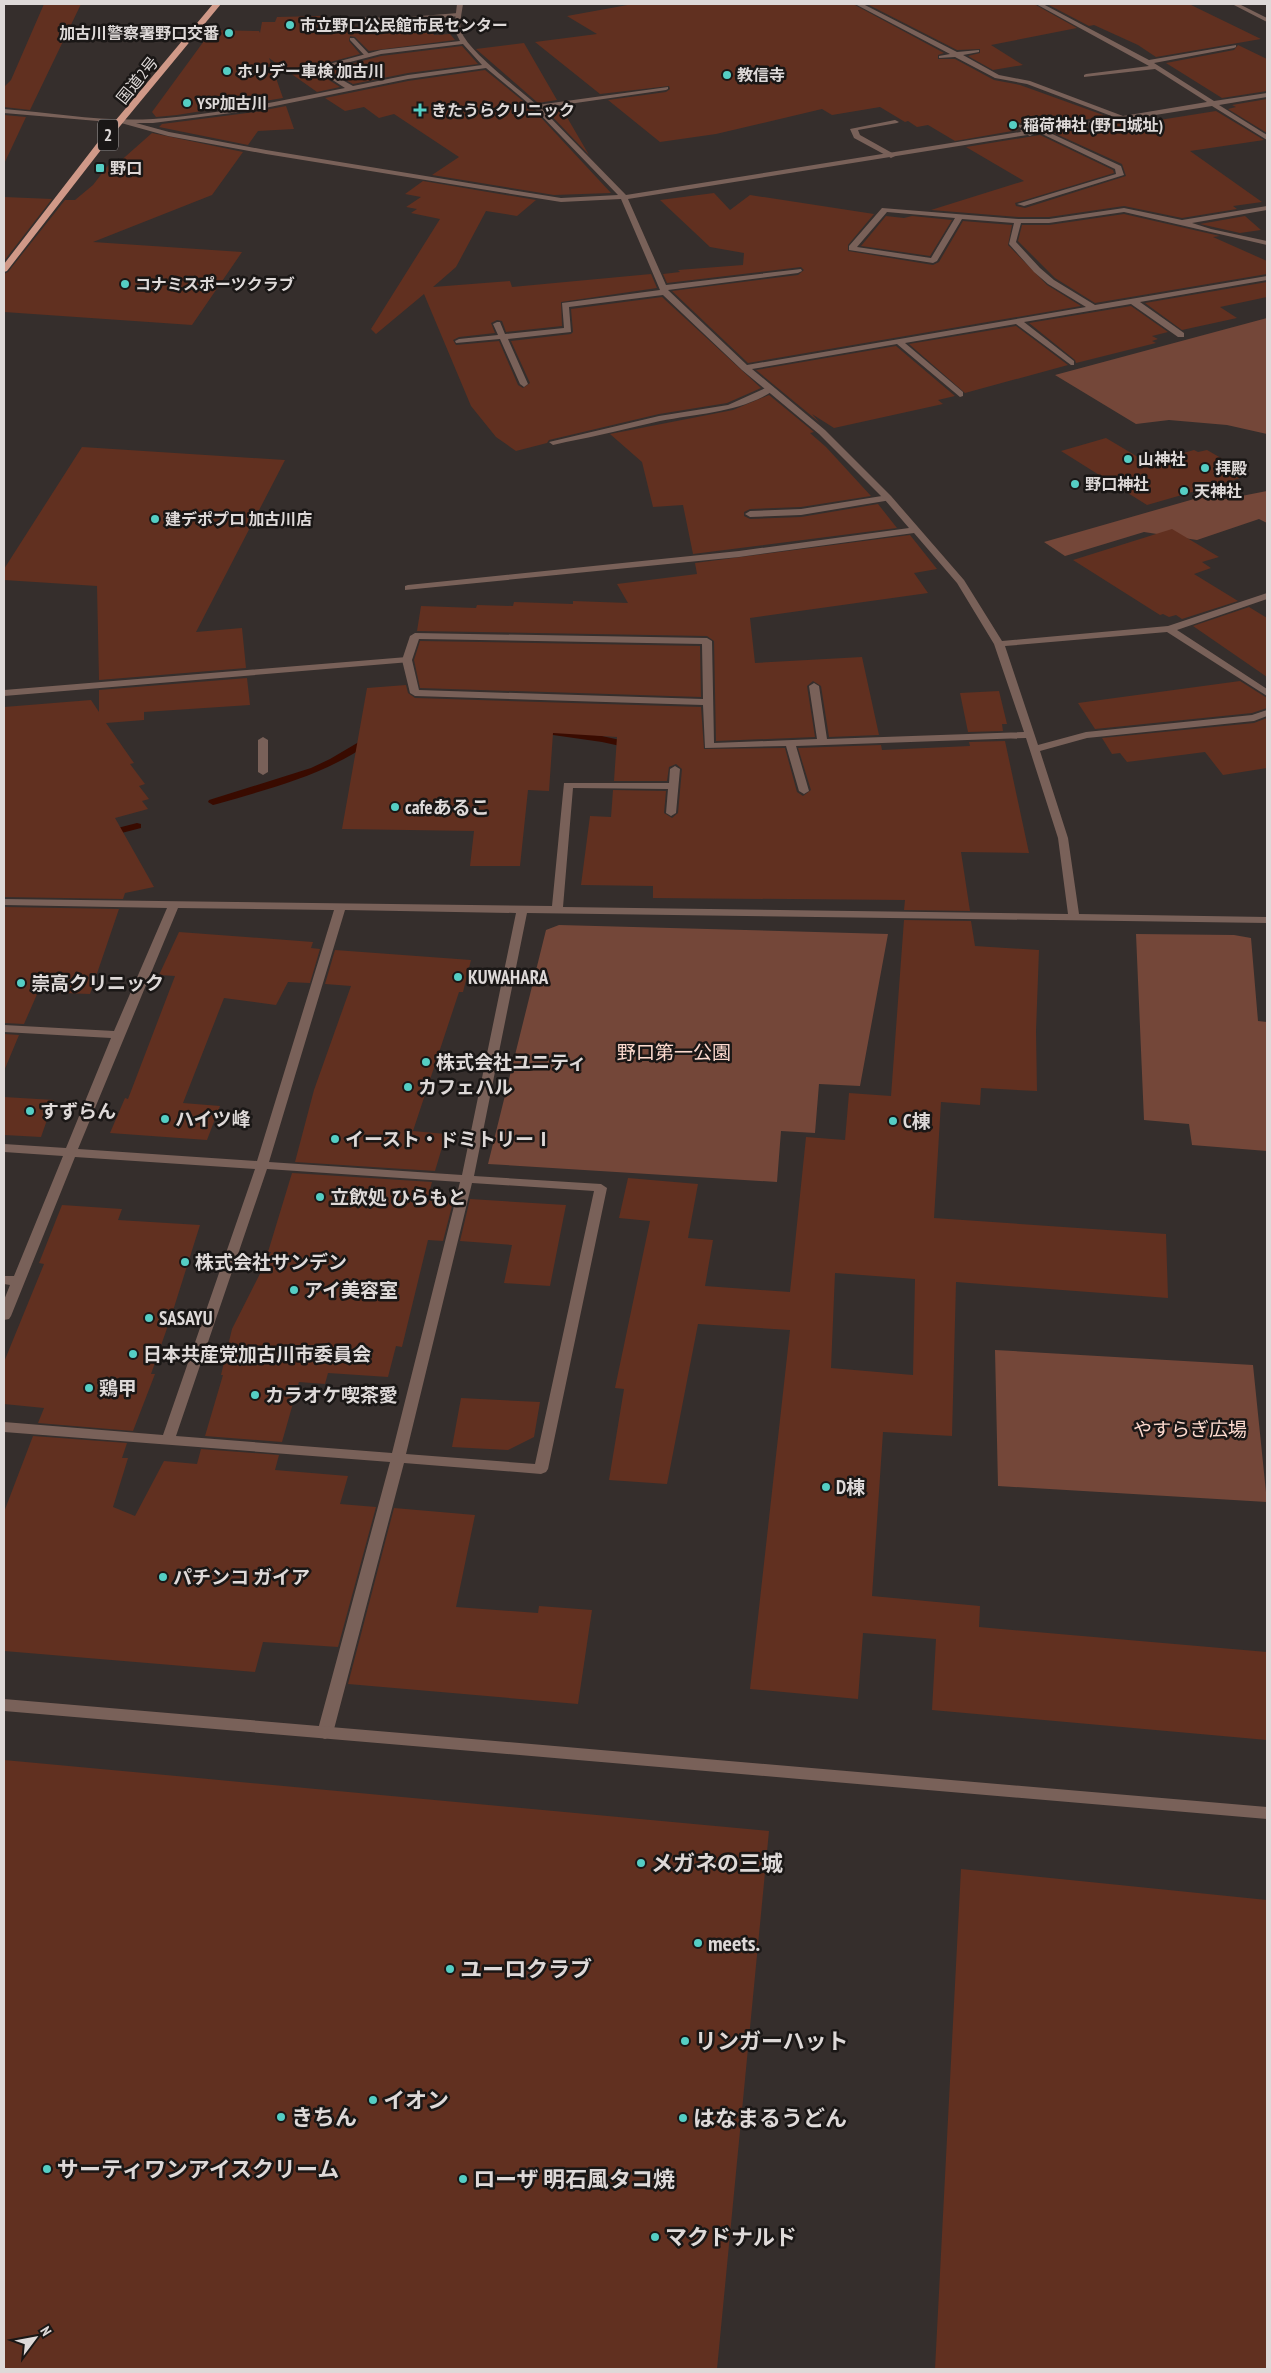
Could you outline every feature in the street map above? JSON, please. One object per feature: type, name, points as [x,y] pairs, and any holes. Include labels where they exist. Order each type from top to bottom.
[{"type":"highway","name":"国道2号","points":[[4,268],[217,4]]},
{"type":"street","points":[[460,4],[457,29],[465,42],[488,66],[536,106],[624,197],[664,290],[745,368],[822,432],[888,498],[961,582],[999,644],[1014,684],[1063,838],[1074,917]]},
{"type":"street","points":[[858,4],[957,54],[997,77],[1028,82],[1124,118]]},
{"type":"street","points":[[1040,4],[1156,66],[1267,138]]},
{"type":"street","points":[[1235,4],[1267,20]]},
{"type":"street","points":[[353,19],[396,20],[458,15]]},
{"type":"street","points":[[352,39],[368,56]]},
{"type":"street","points":[[351,88],[317,68],[381,52],[465,42]]},
{"type":"street","points":[[1148,62],[1234,46]]},
{"type":"street","points":[[941,57],[977,51]]},
{"type":"street","points":[[4,112],[121,121],[153,121],[236,110],[408,77],[488,66]]},
{"type":"street","points":[[1086,76],[1156,66]]},
{"type":"street","points":[[536,106],[666,88]]},
{"type":"street","points":[[121,121],[168,134],[266,152],[561,200],[624,197],[1267,95]]},
{"type":"street","points":[[891,156],[857,136],[854,129],[895,122]]},
{"type":"street","points":[[1019,125],[1030,129],[1024,131],[1030,134]]},
{"type":"street","points":[[1021,204],[1120,175],[1118,168],[1043,132]]},
{"type":"street","points":[[1182,222],[1267,208]]},
{"type":"street","points":[[959,218],[933,260],[852,248],[885,210],[959,218],[1049,221],[1124,210],[1267,243]]},
{"type":"street","points":[[1018,221],[1012,242],[1037,270],[1051,282],[1095,309]]},
{"type":"street","points":[[459,342],[568,330],[565,305],[798,271]]},
{"type":"street","points":[[745,368],[1267,278]]},
{"type":"street","points":[[1134,302],[1181,335]]},
{"type":"street","points":[[1019,322],[1071,363]]},
{"type":"street","points":[[497,324],[524,384]]},
{"type":"street","points":[[900,342],[960,394]]},
{"type":"street","points":[[553,442],[684,414],[717,411],[754,400],[770,389]]},
{"type":"street","points":[[750,514],[801,512],[888,498]]},
{"type":"street","points":[[408,588],[739,554],[917,530]]},
{"type":"street","points":[[999,644],[1170,629],[1267,596]]},
{"type":"street","points":[[1170,629],[1267,693]]},
{"type":"street","points":[[709,702],[415,693],[407,660],[415,636],[707,640],[709,702],[709,746],[1030,735]]},
{"type":"street","points":[[4,694],[407,660]]},
{"type":"street","points":[[814,686],[823,742]]},
{"type":"street","points":[[1035,749],[1086,735],[1254,718],[1267,713]]},
{"type":"street","points":[[263,740],[263,772]]},
{"type":"street","points":[[790,744],[804,792]]},
{"type":"street","points":[[671,813],[675,769]]},
{"type":"street","points":[[557,910],[568,785],[673,786]]},
{"type":"street","points":[[4,902],[1267,920]]},
{"type":"street","points":[[4,1316],[118,1035],[175,903]]},
{"type":"street","points":[[168,1439],[262,1166],[341,906]]},
{"type":"street","points":[[325,1733],[398,1458],[467,1179],[522,910]]},
{"type":"street","points":[[4,1028],[118,1035]]},
{"type":"street","points":[[4,1148],[601,1188],[541,1469],[4,1427]]},
{"type":"street","points":[[4,1280],[18,1281]]},
{"type":"street","points":[[4,1705],[1267,1813]]},
{"type":"green space","points":[[1267,318],[1267,434],[1227,425],[1169,420],[1136,424],[1055,375]]},
{"type":"green space","points":[[1267,491],[1267,523],[1259,519],[1197,540],[1144,532],[1065,556],[1044,542],[1201,497],[1226,499]]},
{"type":"green space","name":"野口第一公園","points":[[559,925],[888,934],[860,1086],[819,1084],[815,1133],[781,1131],[777,1182],[488,1164],[546,930]]},
{"type":"green space","points":[[1136,934],[1234,935],[1251,938],[1258,1021],[1267,1022],[1267,1151],[1192,1145],[1189,1124],[1144,1120]]},
{"type":"green space","name":"やすらぎ広場","points":[[995,1350],[1253,1365],[1267,1502],[998,1486]]},
{"type":"building","points":[[44,4],[81,4],[30,110],[4,107],[4,87],[11,80]]},
{"type":"building","name":"教信寺","points":[[633,4],[853,4],[944,53],[938,55],[938,59],[955,59],[994,80],[1020,85],[1106,116],[1035,128],[1017,122],[1015,126],[1018,130],[955,141],[928,125],[917,127],[880,107],[832,115],[822,109],[716,134],[660,142],[608,100],[666,92],[670,89],[669,86],[600,94],[535,42],[597,34],[567,16]]},
{"type":"building","points":[[867,4],[1034,4],[1077,28],[991,45],[1023,65],[993,70],[968,56],[980,53],[980,49],[957,50]]},
{"type":"building","points":[[1047,4],[1189,4],[1261,39],[1156,57],[1138,45],[1094,25],[1089,26]]},
{"type":"building","points":[[321,16],[319,25],[367,26],[429,23],[434,35],[450,34],[455,40],[369,51],[355,37],[350,36],[349,41],[360,54],[312,67],[313,70],[340,87],[317,92],[269,58],[283,98],[177,115],[156,117],[152,112],[212,30],[259,31],[260,33],[262,22],[275,22],[277,17]]},
{"type":"building","points":[[524,43],[557,100],[538,103],[476,49]]},
{"type":"building","points":[[1238,45],[1267,59],[1267,91],[1222,98],[1166,63],[1234,50]]},
{"type":"building","points":[[462,46],[478,64],[408,73],[353,84],[328,70],[381,56]]},
{"type":"building","points":[[485,70],[533,109],[611,193],[554,195],[432,175],[459,157],[394,114],[379,118],[364,107],[345,111],[325,98],[408,81]]},
{"type":"building","points":[[1267,99],[1267,133],[1228,109],[1236,107],[1232,105]]},
{"type":"building","points":[[286,106],[294,129],[258,131],[248,145],[159,127],[162,124]]},
{"type":"building","points":[[561,107],[589,155],[545,109]]},
{"type":"building","points":[[1216,111],[1264,140],[1190,151],[1262,202],[1233,206],[1237,209],[1182,218],[1124,206],[1049,217],[1018,217],[931,210],[1024,181],[966,147],[1040,135],[1113,170],[1114,173],[1015,203],[1016,206],[1025,208],[1126,176],[1122,164],[1054,133],[1122,122],[1128,125]]},
{"type":"building","points":[[4,115],[26,117],[4,164]]},
{"type":"building","points":[[152,133],[243,152],[212,195],[93,242],[242,252],[192,325],[4,312],[4,274],[8,272],[65,200],[75,200],[93,185],[110,163],[117,164]]},
{"type":"building","points":[[423,181],[536,200],[517,216],[486,211],[456,267],[433,287],[510,281],[512,287],[651,274],[657,288],[561,302],[562,326],[506,332],[502,321],[497,320],[491,323],[495,333],[459,337],[453,340],[456,345],[499,341],[518,385],[523,388],[530,383],[511,341],[571,334],[573,332],[571,309],[662,297],[761,388],[727,403],[659,414],[549,440],[547,443],[516,451],[496,437],[471,406],[424,294],[376,334],[371,329],[440,219],[411,213],[417,209],[406,207],[421,197],[405,194]]},
{"type":"building","points":[[714,193],[730,210],[750,195],[874,214],[848,245],[848,251],[933,265],[939,262],[963,221],[1012,225],[1008,245],[1047,285],[1081,306],[748,363],[672,291],[798,275],[804,270],[801,267],[667,283],[663,274],[680,272],[678,270],[743,265],[744,253],[710,247],[660,200]]},
{"type":"building","points":[[4,197],[52,199],[4,261]]},
{"type":"building","points":[[1124,214],[1220,236],[1213,237],[1267,261],[1267,274],[1095,303],[1055,278],[1018,241],[1022,225],[1049,225]]},
{"type":"building","points":[[886,216],[904,218],[912,216],[952,220],[930,256],[861,246]]},
{"type":"building","points":[[1245,216],[1261,230],[1240,233],[1200,224]]},
{"type":"building","points":[[1267,282],[1267,297],[1220,307],[1237,318],[1182,330],[1145,303]]},
{"type":"building","points":[[1131,306],[1168,332],[1152,336],[1158,339],[1152,341],[1156,343],[1076,363],[1075,360],[1029,323]]},
{"type":"building","points":[[1016,326],[1068,365],[965,393],[909,344]]},
{"type":"building","points":[[896,346],[955,396],[938,400],[943,404],[834,428],[812,414],[819,422],[756,370]]},
{"type":"building","points":[[769,395],[814,432],[810,433],[826,447],[871,496],[801,507],[750,509],[744,512],[744,516],[750,519],[801,517],[878,504],[897,528],[693,554],[683,505],[653,507],[642,462],[610,434],[733,410]]},
{"type":"building","points":[[1106,438],[1148,463],[1194,450],[1198,452],[1207,450],[1247,473],[1237,476],[1241,478],[1147,505],[1061,451]]},
{"type":"building","points":[[82,447],[285,460],[196,632],[242,628],[246,668],[99,680],[97,586],[4,580],[4,569]]},
{"type":"building","points":[[1172,529],[1219,557],[1202,562],[1211,568],[1194,574],[1238,601],[1182,619],[1176,615],[1169,617],[1163,614],[1160,615],[1073,560]]},
{"type":"building","points":[[910,535],[937,569],[914,573],[928,593],[750,618],[755,663],[862,657],[879,735],[829,737],[821,686],[813,681],[807,686],[815,737],[716,741],[714,641],[707,636],[417,631],[421,606],[476,608],[477,605],[513,606],[514,602],[573,604],[573,601],[628,603],[617,584],[697,574],[695,563]]},
{"type":"building","points":[[1249,607],[1267,618],[1267,677],[1193,626]]},
{"type":"building","points":[[420,641],[700,646],[701,697],[420,688],[414,660]]},
{"type":"building","points":[[247,678],[250,705],[144,712],[144,720],[106,723],[134,763],[130,764],[145,784],[139,786],[149,799],[142,801],[148,809],[115,818],[154,887],[125,893],[123,899],[4,897],[4,707],[91,700],[99,712],[99,690]]},
{"type":"building","points":[[1240,681],[1267,698],[1267,708],[1252,713],[1095,729],[1078,703]]},
{"type":"building","points":[[406,685],[408,693],[415,698],[701,707],[704,749],[785,748],[797,792],[803,796],[811,790],[798,748],[881,745],[882,750],[970,746],[969,742],[1005,741],[1029,853],[961,852],[970,911],[904,910],[905,900],[653,898],[653,886],[581,885],[590,816],[611,817],[613,790],[666,791],[664,813],[672,818],[678,813],[682,769],[676,764],[669,767],[667,781],[614,781],[617,737],[553,733],[549,791],[528,790],[520,866],[470,866],[474,831],[342,829],[367,688]]},
{"type":"building","points":[[999,691],[1007,724],[1002,724],[1003,731],[968,732],[960,693]]},
{"type":"building","points":[[1267,718],[1267,768],[1223,775],[1205,752],[1127,762],[1120,753],[1112,754],[1102,738],[1254,723]]},
{"type":"building","points":[[4,907],[119,909],[90,994],[38,992],[24,1024],[4,1023]]},
{"type":"building","points":[[904,920],[971,921],[975,946],[1039,950],[1036,1031],[1037,1091],[981,1088],[980,1105],[941,1102],[934,1218],[1166,1234],[1168,1298],[956,1282],[952,1436],[883,1432],[872,1596],[980,1606],[979,1627],[1267,1652],[1267,1740],[932,1710],[936,1639],[863,1633],[858,1699],[750,1689],[790,1330],[698,1324],[667,1484],[609,1480],[624,1389],[615,1388],[650,1221],[619,1218],[628,1178],[698,1184],[688,1238],[713,1240],[705,1286],[790,1292],[806,1137],[845,1140],[849,1093],[891,1096]],"holes":[[[835,1273],[915,1279],[913,1375],[831,1368]]]},
{"type":"building","points":[[179,932],[313,942],[311,948],[320,949],[310,983],[288,982],[276,1005],[224,998],[183,1103],[220,1106],[207,1140],[110,1133],[125,1098],[128,1099],[175,976],[159,975]]},
{"type":"building","points":[[335,950],[471,960],[463,992],[459,992],[413,1131],[446,1134],[435,1171],[295,1162],[314,1090],[351,986],[325,984]]},
{"type":"building","points":[[4,1034],[19,1035],[4,1071]]},
{"type":"building","points":[[4,1097],[54,1100],[41,1137],[4,1135]]},
{"type":"building","points":[[292,1173],[432,1182],[428,1197],[454,1198],[443,1241],[428,1240],[402,1347],[396,1346],[388,1377],[328,1373],[325,1384],[299,1382],[282,1442],[205,1436],[223,1375],[221,1375],[232,1329],[271,1252],[268,1252]]},
{"type":"building","points":[[470,1199],[566,1205],[550,1286],[504,1283],[512,1245],[460,1241]]},
{"type":"building","points":[[62,1205],[122,1209],[118,1220],[200,1225],[151,1374],[155,1374],[133,1431],[38,1423],[44,1408],[4,1404],[4,1362],[44,1264],[39,1263]]},
{"type":"building","points":[[461,1398],[540,1402],[534,1437],[508,1450],[452,1447]]},
{"type":"building","name":"パチンコ ガイア","points":[[33,1436],[127,1443],[122,1458],[128,1458],[113,1507],[135,1516],[164,1461],[197,1464],[201,1449],[279,1455],[275,1470],[348,1476],[340,1504],[376,1507],[338,1647],[263,1642],[255,1672],[4,1651],[4,1512]]},
{"type":"building","points":[[394,1508],[475,1515],[456,1607],[538,1613],[539,1606],[592,1610],[578,1704],[348,1684]]},
{"type":"building","name":"イオン","points":[[4,1760],[769,1831],[717,2369],[4,2369]]},
{"type":"building","points":[[961,1869],[1267,1900],[1267,2369],[935,2369]]},
{"type":"waterway","points":[[543,731],[602,739],[634,746]]},
{"type":"waterway","points":[[213,802],[294,778],[314,770],[352,751],[369,739]]},
{"type":"waterway","points":[[106,834],[137,826]]},
{"type":"place","name":"市立野口公民館市民センター","points":[[290,25]]},
{"type":"place","name":"加古川警察署野口交番","points":[[229,33]]},
{"type":"place","name":"ホリデー車検 加古川","points":[[227,71]]},
{"type":"place","name":"教信寺","points":[[727,75]]},
{"type":"place","name":"YSP加古川","points":[[187,103]]},
{"type":"place","name":"きたうらクリニック","points":[[420,110]]},
{"type":"place","name":"稲荷神社 (野口城址)","points":[[1013,125]]},
{"type":"place","name":"野口","points":[[100,168]]},
{"type":"place","name":"コナミスポーツクラブ","points":[[125,284]]},
{"type":"place","name":"山神社","points":[[1128,459]]},
{"type":"place","name":"拝殿","points":[[1205,468]]},
{"type":"place","name":"野口神社","points":[[1075,484]]},
{"type":"place","name":"天神社","points":[[1184,491]]},
{"type":"place","name":"建デポプロ 加古川店","points":[[155,519]]},
{"type":"place","name":"cafeあるこ","points":[[395,807]]},
{"type":"place","name":"KUWAHARA","points":[[458,977]]},
{"type":"place","name":"崇高クリニック","points":[[21,983]]},
{"type":"place","name":"株式会社ユニティ","points":[[426,1062]]},
{"type":"place","name":"カフェハル","points":[[408,1087]]},
{"type":"place","name":"すずらん","points":[[30,1111]]},
{"type":"place","name":"ハイツ峰","points":[[165,1119]]},
{"type":"place","name":"C棟","points":[[893,1121]]},
{"type":"place","name":"イースト・ドミトリーⅠ","points":[[335,1139]]},
{"type":"place","name":"立飲処 ひらもと","points":[[320,1197]]},
{"type":"place","name":"株式会社サンデン","points":[[185,1262]]},
{"type":"place","name":"アイ美容室","points":[[294,1290]]},
{"type":"place","name":"SASAYU","points":[[149,1318]]},
{"type":"place","name":"日本共産党加古川市委員会","points":[[133,1354]]},
{"type":"place","name":"鶏甲","points":[[89,1388]]},
{"type":"place","name":"カラオケ喫茶愛","points":[[255,1395]]},
{"type":"place","name":"D棟","points":[[826,1487]]},
{"type":"place","name":"パチンコ ガイア","points":[[163,1577]]},
{"type":"place","name":"メガネの三城","points":[[641,1863]]},
{"type":"place","name":"meets.","points":[[698,1943]]},
{"type":"place","name":"ユーロクラブ","points":[[450,1969]]},
{"type":"place","name":"リンガーハット","points":[[685,2041]]},
{"type":"place","name":"イオン","points":[[373,2100]]},
{"type":"place","name":"きちん","points":[[281,2117]]},
{"type":"place","name":"はなまるうどん","points":[[683,2118]]},
{"type":"place","name":"サーティワンアイスクリーム","points":[[47,2169]]},
{"type":"place","name":"ローザ 明石風タコ焼","points":[[463,2179]]},
{"type":"place","name":"マクドナルド","points":[[655,2237]]}]
